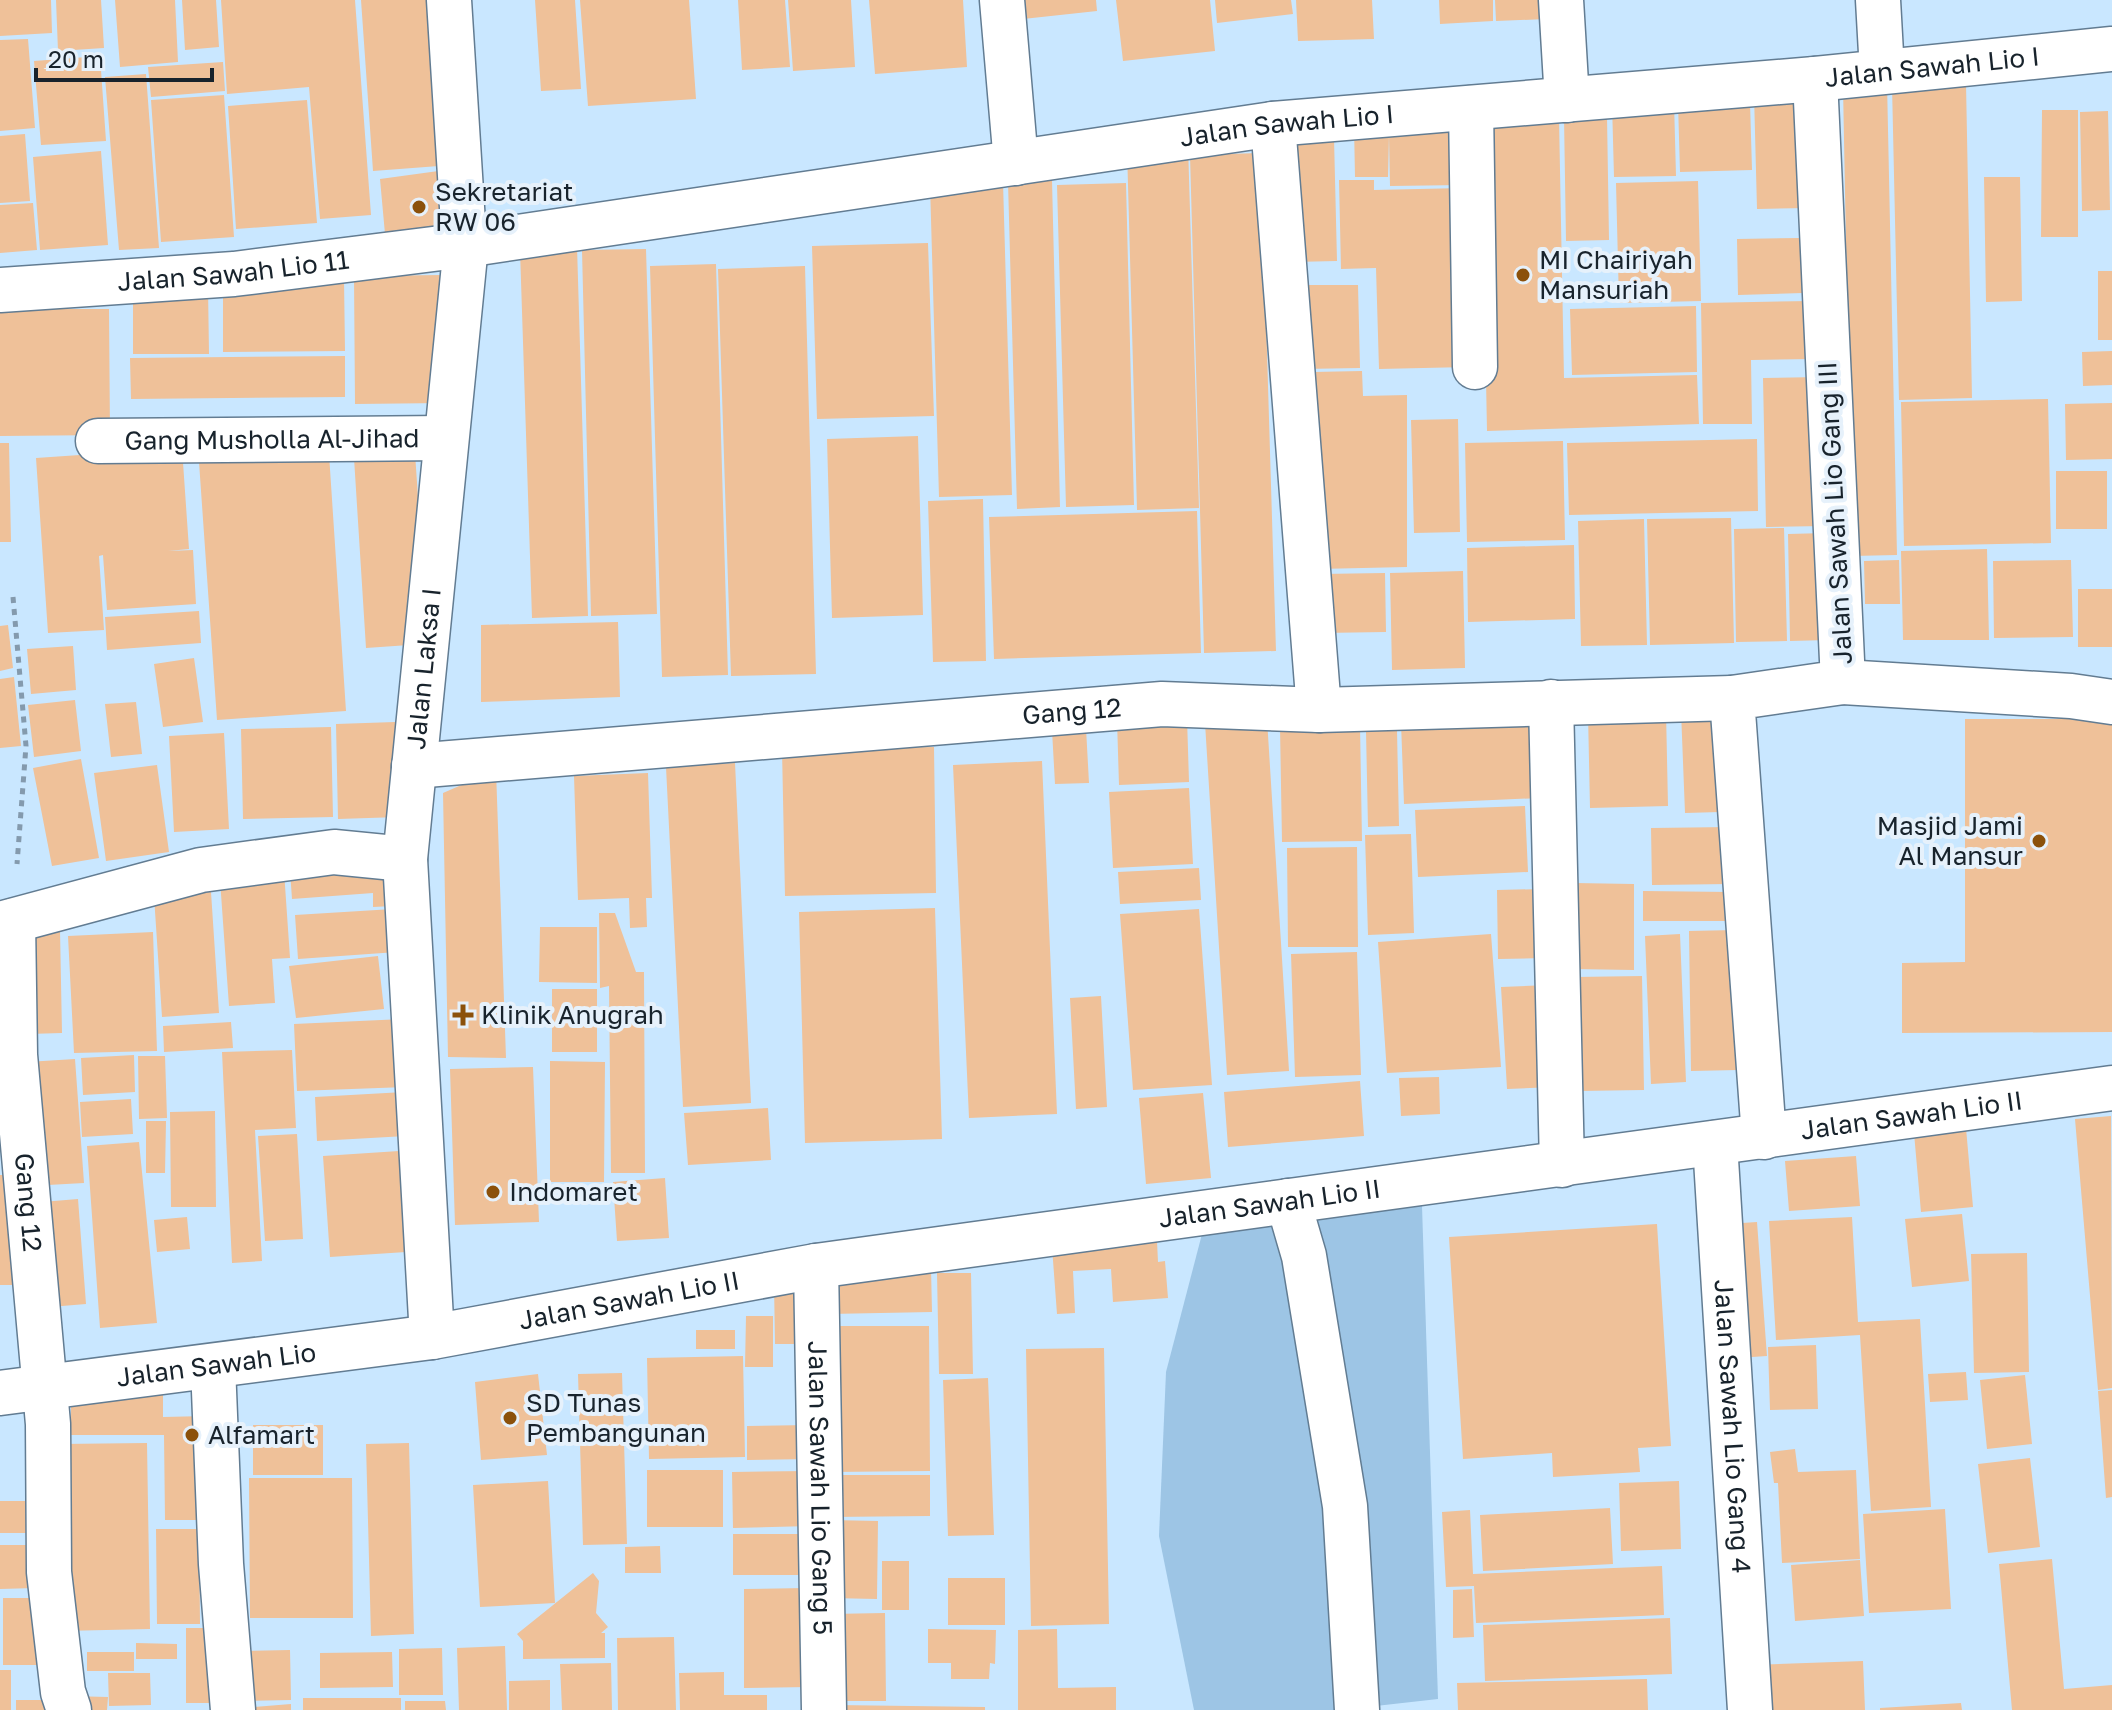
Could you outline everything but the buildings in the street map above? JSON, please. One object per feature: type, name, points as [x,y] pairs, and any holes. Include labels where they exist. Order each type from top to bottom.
[{"type":"street","name":"Jalan Laksa I","points":[[432,1337],[405,859],[465,245],[449,0]]},
{"type":"street","points":[[1002,0],[1016,163]]},
{"type":"street","points":[[1561,0],[1567,100]]},
{"type":"street","points":[[1878,0],[1882,71]]},
{"type":"street","name":"Jalan Sawah Lio I","points":[[465,245],[1273,124],[1815,79],[2112,49]]},
{"type":"street","name":"Jalan Sawah Lio Gang III","points":[[1732,698],[1843,682],[1815,79]]},
{"type":"street","points":[[1471,108],[1475,367]]},
{"type":"street","points":[[1273,124],[1319,710]]},
{"type":"street","name":"Jalan Sawah Lio 11","points":[[0,290],[234,274],[465,245]]},
{"type":"street","name":"Gang Musholla Al-Jihad","points":[[98,441],[445,438]]},
{"type":"street","points":[[1843,682],[2071,696],[2112,702]]},
{"type":"street","points":[[1732,698],[1764,1137]]},
{"type":"street","name":"Gang 12","points":[[414,766],[1162,704],[1319,710],[1732,698]]},
{"type":"street","points":[[1551,702],[1562,1165]]},
{"type":"street","points":[[6,923],[201,870],[334,852],[405,859]]},
{"type":"street","name":"Gang 12","points":[[6,923],[15,1055],[21,1390],[48,1424],[49,1572],[69,1710]]},
{"type":"street","name":"Jalan Sawah Lio II","points":[[432,1337],[816,1266],[2112,1088]]},
{"type":"street","name":"Jalan Sawah Lio Gang 4","points":[[1715,1143],[1750,1710]]},
{"type":"street","points":[[1288,1201],[1304,1256],[1345,1506],[1357,1710]]},
{"type":"street","name":"Jalan Sawah Lio Gang 5","points":[[816,1266],[824,1710]]},
{"type":"street","name":"Jalan Sawah Lio","points":[[21,1390],[432,1337]]},
{"type":"street","points":[[213,1366],[221,1564],[233,1710]]},
{"type":"path","points":[[6,923],[26,746],[13,597]]},
{"type":"shaded area","points":[[1422,1206],[1438,1699],[1340,1710],[1194,1710],[1159,1536],[1166,1372],[1208,1211]]},
{"type":"place","name":"Sekretariat RW 06","points":[[419,207]]},
{"type":"place","name":"MI Chairiyah Mansuriah","points":[[1523,275]]},
{"type":"place","name":"Masjid Jami Al Mansur","points":[[2039,841]]},
{"type":"place","name":"Klinik Anugrah","points":[[463,1015]]},
{"type":"place","name":"Indomaret","points":[[493,1192]]},
{"type":"place","name":"SD Tunas Pembangunan","points":[[510,1418]]},
{"type":"place","name":"Alfamart","points":[[192,1435]]}]
